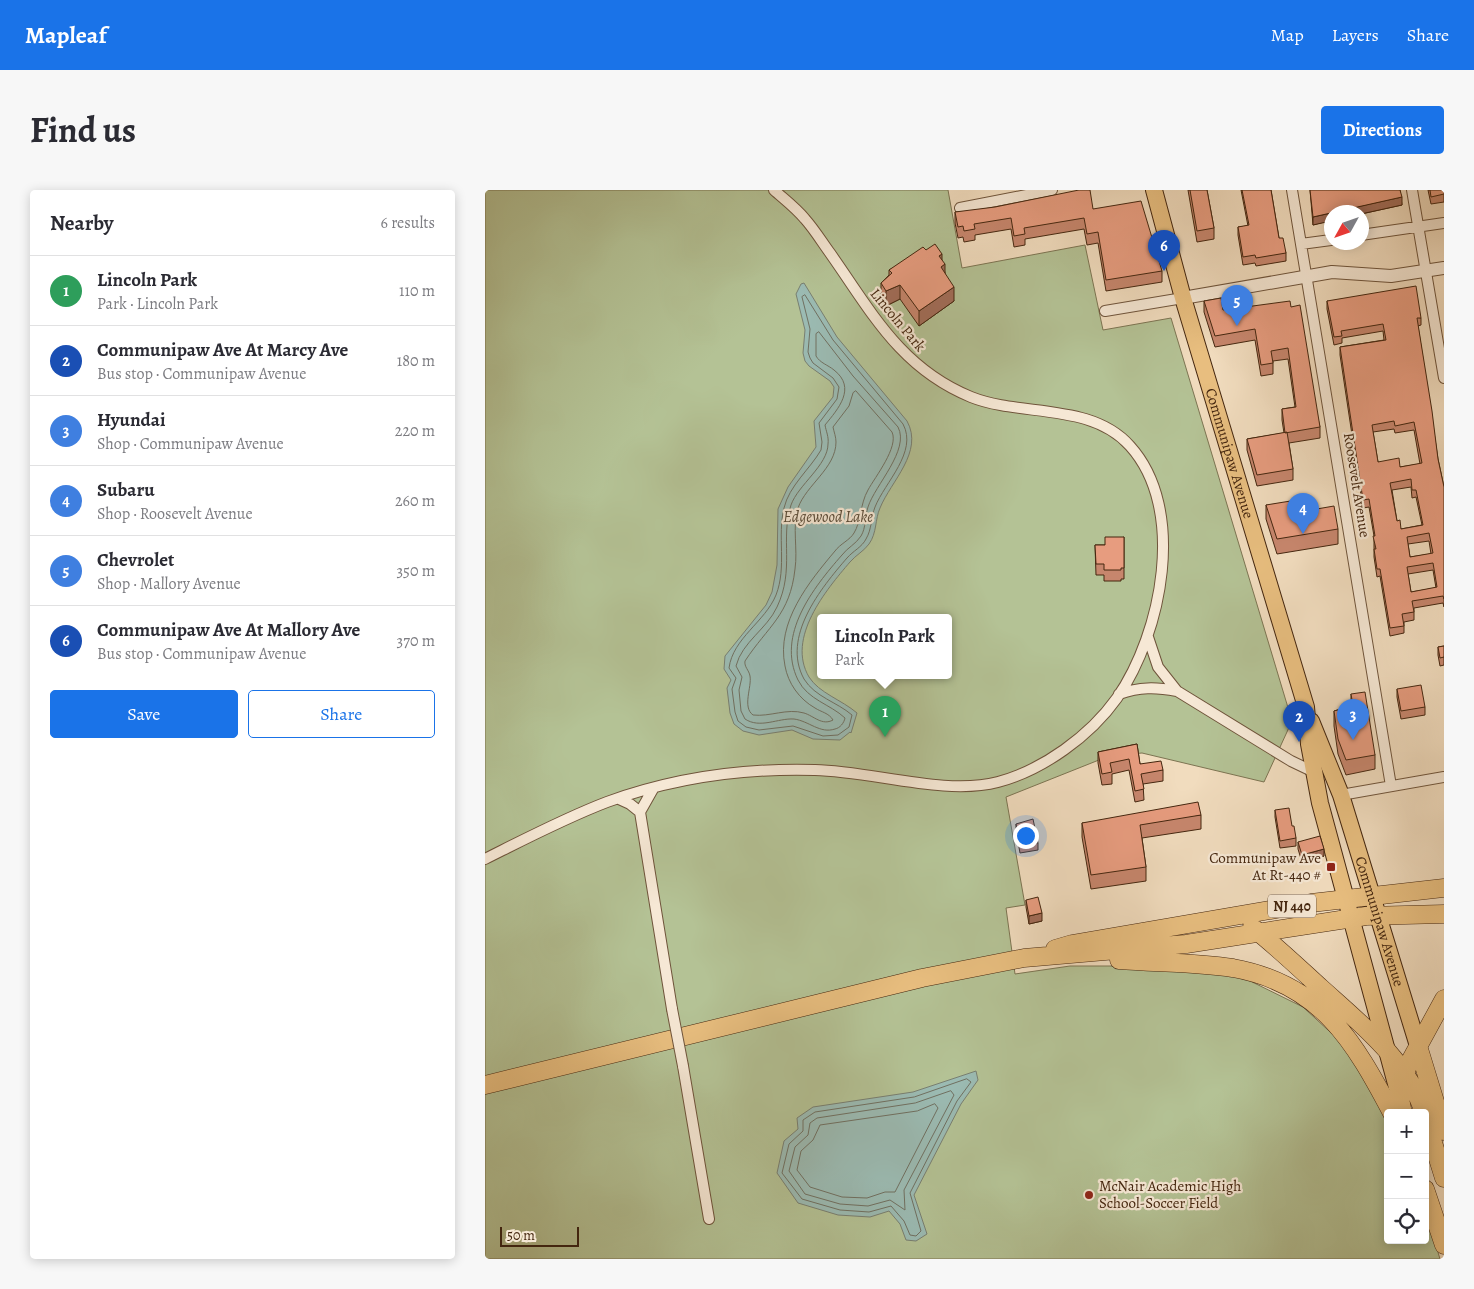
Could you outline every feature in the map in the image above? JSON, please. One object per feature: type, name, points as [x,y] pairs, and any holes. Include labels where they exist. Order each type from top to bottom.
[{"type":"highway","name":"NJ 440","points":[[1237,916],[1347,898],[1444,888]]},
{"type":"highway","name":"NJ 440","points":[[1073,955],[1186,944],[1379,915],[1444,914]]},
{"type":"highway","points":[[485,1085],[913,980],[1024,958],[1072,944],[1237,916],[1344,1009],[1387,1053],[1405,1074],[1418,1094],[1423,1109]]},
{"type":"highway","points":[[1024,958],[1073,955],[1233,968],[1268,978],[1285,986],[1319,1008],[1343,1031],[1358,1051],[1390,1109]]},
{"type":"highway","points":[[1399,1095],[1405,1074],[1418,1046],[1444,999]]},
{"type":"highway","name":"Communipaw Avenue","points":[[1418,1046],[1444,1131]]},
{"type":"highway","name":"Communipaw Avenue","points":[[1399,1095],[1402,1109]]},
{"type":"highway","points":[[1429,1130],[1444,1178]]},
{"type":"highway","points":[[1428,1199],[1444,1245]]},
{"type":"main road","name":"Communipaw Avenue","points":[[1154,190],[1183,298],[1307,714],[1321,742],[1341,795],[1418,1046]]},
{"type":"main road","name":"Communipaw Avenue","points":[[1307,714],[1309,744],[1314,772],[1353,918],[1371,997],[1399,1095]]},
{"type":"street","name":"Lincoln Park","points":[[485,859],[558,822],[619,798],[708,776],[760,770],[862,773],[951,787],[996,782],[1025,772],[1056,755],[1086,731],[1119,694],[1148,637],[1161,575],[1162,518],[1149,472],[1129,444],[1103,426],[1086,418],[1002,406],[971,397],[930,376],[894,343],[861,300],[806,220],[774,190]]},
{"type":"street","points":[[960,208],[1052,190]]},
{"type":"street","name":"Roosevelt Avenue","points":[[1292,190],[1391,786]]},
{"type":"street","points":[[1412,190],[1444,378]]},
{"type":"street","points":[[1369,234],[1444,223]]},
{"type":"street","points":[[1301,244],[1324,241]]},
{"type":"street","points":[[1105,311],[1307,275],[1332,272],[1391,276],[1444,268]]},
{"type":"street","points":[[1148,637],[1158,667],[1177,690],[1291,761],[1314,772]]},
{"type":"street","points":[[1119,694],[1140,687],[1177,690]]},
{"type":"street","points":[[1341,795],[1444,777]]},
{"type":"street","points":[[653,789],[639,812],[709,1219]]},
{"type":"street","points":[[619,798],[639,812]]},
{"type":"green space","points":[[485,190],[948,190],[962,268],[1085,245],[1103,330],[1171,318],[1292,721],[1264,782],[1142,753],[1109,756],[1006,797],[1025,905],[1006,908],[1015,974],[1070,966],[1149,966],[1242,977],[1303,1007],[1341,1042],[1385,1109],[1384,1244],[1429,1244],[1429,1222],[1440,1259],[485,1259]]},
{"type":"water","name":"Edgewood Lake","points":[[804,283],[837,337],[907,421],[911,433],[909,455],[880,508],[872,540],[850,562],[820,600],[812,615],[802,647],[803,662],[813,683],[857,713],[851,733],[840,740],[813,739],[792,730],[759,735],[743,731],[734,724],[730,713],[727,688],[731,680],[724,669],[725,656],[766,605],[772,592],[777,565],[778,509],[788,487],[816,447],[814,421],[833,397],[834,387],[830,381],[805,361],[803,353],[805,330],[796,294],[801,284]]},
{"type":"water","points":[[976,1071],[978,1080],[961,1104],[914,1195],[927,1234],[916,1241],[906,1240],[900,1224],[889,1211],[870,1217],[838,1215],[798,1203],[777,1173],[784,1141],[798,1129],[797,1118],[813,1107],[913,1092]]},
{"type":"building","points":[[1079,190],[1090,190],[1093,209],[1141,201],[1162,271],[1106,280],[1098,232],[1087,234],[1084,218],[1024,228],[1025,234],[1014,236],[1011,218],[974,224],[975,229],[964,231],[963,226],[958,227],[955,212],[995,207]]},
{"type":"building","points":[[1190,190],[1207,190],[1214,228],[1197,231]]},
{"type":"building","points":[[1242,190],[1271,190],[1279,238],[1283,238],[1286,253],[1256,258],[1255,255],[1243,257],[1238,227],[1249,225]]},
{"type":"building","points":[[1310,190],[1400,190],[1402,197],[1366,205],[1324,205],[1324,215],[1313,217]]},
{"type":"building","points":[[1430,190],[1444,190],[1444,194],[1431,197]]},
{"type":"building","points":[[935,244],[942,254],[939,256],[945,264],[941,267],[954,287],[919,311],[900,285],[886,291],[881,283],[892,273],[889,270],[923,247],[926,250]]},
{"type":"building","points":[[1416,286],[1421,318],[1417,318],[1438,459],[1444,487],[1444,599],[1443,596],[1412,601],[1414,612],[1402,614],[1404,626],[1390,628],[1380,569],[1377,569],[1373,536],[1375,536],[1369,499],[1363,500],[1340,347],[1386,340],[1383,324],[1341,331],[1342,336],[1334,337],[1327,301]],"holes":[[[1394,421],[1395,426],[1414,422],[1422,463],[1400,467],[1399,458],[1378,462],[1372,425]],[[1411,479],[1412,490],[1416,490],[1423,525],[1401,529],[1400,520],[1397,521],[1390,483]],[[1429,533],[1433,553],[1410,557],[1407,537]],[[1433,563],[1437,587],[1411,592],[1407,567]]]},
{"type":"building","points":[[1221,298],[1223,310],[1290,301],[1291,307],[1300,305],[1320,427],[1285,433],[1282,409],[1296,407],[1288,348],[1271,351],[1273,363],[1261,365],[1255,329],[1215,336],[1204,301]]},
{"type":"building","points":[[1287,432],[1293,469],[1257,475],[1247,439]]},
{"type":"building","points":[[1309,498],[1311,510],[1334,506],[1338,529],[1277,539],[1266,505]]},
{"type":"building","points":[[1105,537],[1124,537],[1124,568],[1121,568],[1121,570],[1104,570],[1104,564],[1096,564],[1095,545],[1105,545]]},
{"type":"building","points":[[1444,646],[1444,657],[1440,658],[1438,647]]},
{"type":"building","points":[[1421,685],[1425,707],[1401,711],[1397,689]]},
{"type":"building","points":[[1365,692],[1375,755],[1346,760],[1338,739],[1334,711],[1353,706],[1351,694]]},
{"type":"building","points":[[1137,744],[1140,764],[1161,761],[1163,770],[1141,774],[1144,789],[1135,791],[1129,759],[1110,763],[1112,772],[1102,774],[1098,752]]},
{"type":"building","points":[[1198,802],[1201,815],[1140,825],[1146,867],[1091,875],[1082,823]]},
{"type":"building","points":[[1289,808],[1296,838],[1280,841],[1275,810]]},
{"type":"building","points":[[1033,819],[1038,843],[1020,845],[1016,824]]},
{"type":"building","points":[[1320,836],[1324,849],[1302,855],[1298,842]]},
{"type":"building","points":[[1038,897],[1042,913],[1029,916],[1026,900]]},
{"type":"place","name":"Communipaw Ave At Mallory Ave","points":[[1164,271]]},
{"type":"place","name":"Chevrolet","points":[[1237,326]]},
{"type":"place","name":"Subaru","points":[[1303,534]]},
{"type":"place","name":"Lincoln Park","points":[[885,737]]},
{"type":"place","name":"Hyundai","points":[[1353,740]]},
{"type":"place","name":"Communipaw Ave At Marcy Ave","points":[[1299,742]]},
{"type":"place","name":"Communipaw Ave At Rt-440 #","points":[[1331,867]]},
{"type":"place","name":"McNair Academic High School-Soccer Field","points":[[1089,1195]]}]
